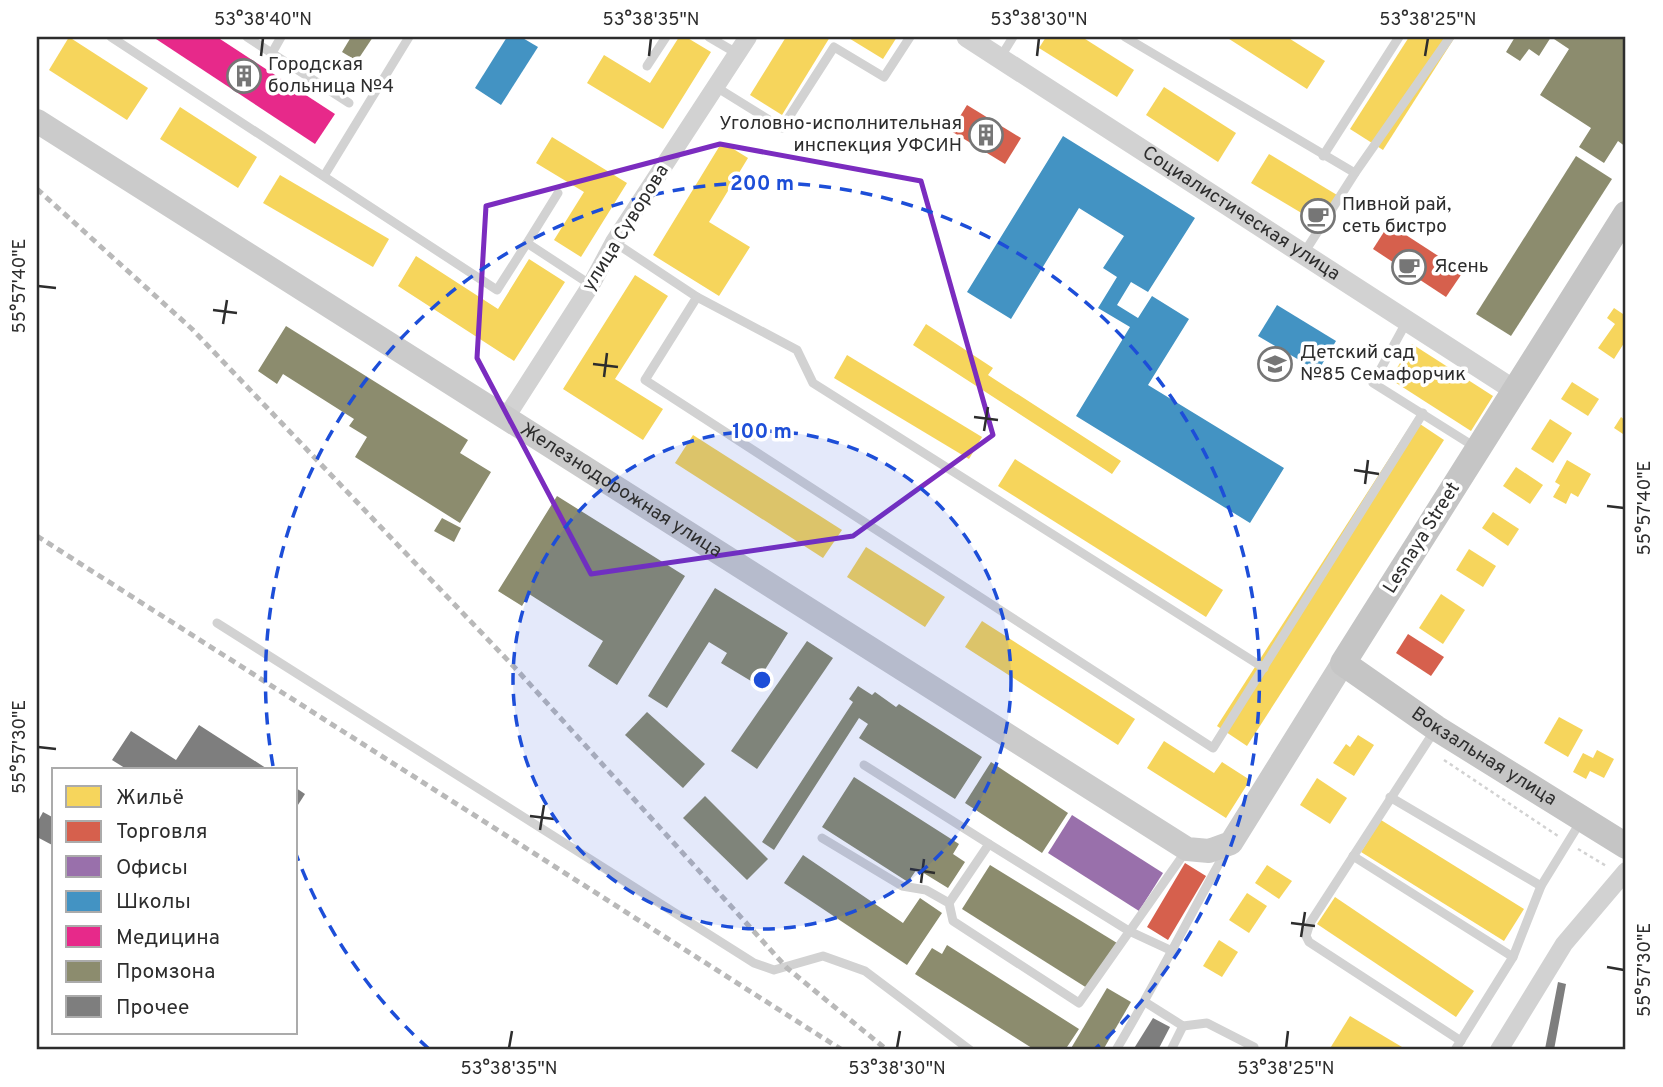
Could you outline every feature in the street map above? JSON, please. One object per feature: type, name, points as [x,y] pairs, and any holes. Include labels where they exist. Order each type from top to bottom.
[{"type":"main road","name":"Железнодорожная улица","points":[[37,121],[505,419],[1209,848]]},
{"type":"main road","name":"Lesnaya Street","points":[[1209,848],[1343,663],[1626,214]]},
{"type":"main road","name":"Вокзальная улица","points":[[1343,663],[1430,737],[1626,846]]},
{"type":"street","name":"улица Суворова","points":[[505,419],[591,285],[614,242],[748,37]]},
{"type":"street","name":"Социалистическая улица","points":[[967,37],[1514,390]]},
{"type":"street","points":[[1499,1050],[1564,944],[1625,874]]},
{"type":"lane","points":[[111,37],[497,289],[558,194]]},
{"type":"lane","points":[[247,37],[349,103]]},
{"type":"lane","points":[[272,53],[281,37]]},
{"type":"lane","points":[[324,176],[409,37]]},
{"type":"lane","points":[[647,66],[666,37]]},
{"type":"lane","points":[[709,37],[738,54]]},
{"type":"lane","points":[[716,87],[782,128],[834,47],[884,77],[909,37]]},
{"type":"lane","points":[[1000,58],[1013,37]]},
{"type":"lane","points":[[1125,37],[1136,40],[1355,173]]},
{"type":"lane","points":[[1323,156],[1399,37]]},
{"type":"lane","points":[[1304,253],[1355,173],[1450,37]]},
{"type":"lane","points":[[614,242],[697,297],[797,350],[813,383],[1264,668]]},
{"type":"lane","points":[[527,243],[591,285]]},
{"type":"lane","points":[[697,297],[645,380],[1213,748],[1423,413]]},
{"type":"lane","points":[[1407,321],[1373,383],[1478,449]]},
{"type":"lane","points":[[217,623],[754,963],[774,970],[822,957],[866,971],[970,1050]]},
{"type":"lane","points":[[1430,737],[1307,930],[1309,942],[1461,1041]]},
{"type":"lane","points":[[864,765],[1129,931],[1170,950]]},
{"type":"lane","points":[[1390,797],[1541,886]]},
{"type":"lane","points":[[1455,1050],[1513,957],[1541,886],[1581,819]]},
{"type":"lane","points":[[822,838],[902,886],[926,890],[949,903]]},
{"type":"lane","points":[[989,844],[949,903],[953,921],[1079,1003],[1129,931],[1209,848]]},
{"type":"lane","points":[[1116,1050],[1170,950],[1209,848]]},
{"type":"lane","points":[[1353,856],[1513,957]]},
{"type":"lane","points":[[1144,1002],[1183,1026],[1207,1023],[1254,1047],[1252,1050]]},
{"type":"lane","points":[[1171,1050],[1183,1026]]},
{"type":"path","points":[[1430,737],[1567,841],[1625,874]]},
{"type":"highlighted area","points":[[720,144],[921,181],[993,435],[853,536],[591,574],[477,358],[486,206]]},
{"type":"building: Жильё","points":[[69,37],[148,88],[127,120],[49,70]]},
{"type":"building: Жильё","points":[[679,37],[686,37],[711,52],[663,129],[587,83],[604,55],[650,83]]},
{"type":"building: Жильё","points":[[786,37],[830,37],[782,115],[750,95]]},
{"type":"building: Жильё","points":[[847,37],[897,37],[883,59]]},
{"type":"building: Жильё","points":[[1046,37],[1082,37],[1134,70],[1117,97],[1039,48]]},
{"type":"building: Жильё","points":[[1226,37],[1287,37],[1325,61],[1307,89]]},
{"type":"building: Жильё","points":[[1409,37],[1455,37],[1383,150],[1350,129]]},
{"type":"building: Жильё","points":[[1164,87],[1236,133],[1218,162],[1146,115]]},
{"type":"building: Жильё","points":[[180,107],[257,157],[238,188],[160,139]]},
{"type":"building: Жильё","points":[[552,137],[627,183],[581,257],[554,240],[584,192],[536,163]]},
{"type":"building: Жильё","points":[[722,142],[748,158],[709,222],[750,247],[719,296],[653,255]]},
{"type":"building: Жильё","points":[[1269,154],[1342,198],[1325,227],[1251,183]]},
{"type":"building: Жильё","points":[[280,175],[389,239],[373,267],[263,203]]},
{"type":"building: Жильё","points":[[416,256],[498,309],[529,259],[565,282],[514,361],[398,286]]},
{"type":"building: Жильё","points":[[635,275],[668,296],[615,379],[663,409],[643,440],[563,389]]},
{"type":"building: Жильё","points":[[1614,308],[1626,316],[1626,340],[1614,359],[1598,348],[1615,324],[1607,318]]},
{"type":"building: Жильё","points":[[926,324],[993,368],[988,375],[1121,461],[1112,474],[913,345]]},
{"type":"building: Жильё","points":[[1412,344],[1493,396],[1471,431],[1390,379]]},
{"type":"building: Жильё","points":[[847,355],[982,437],[969,459],[834,378]]},
{"type":"building: Жильё","points":[[1572,382],[1599,399],[1588,416],[1561,399]]},
{"type":"building: Жильё","points":[[1621,417],[1626,421],[1626,436],[1614,428]]},
{"type":"building: Жильё","points":[[1550,419],[1572,433],[1553,463],[1531,449]]},
{"type":"building: Жильё","points":[[1414,420],[1444,440],[1247,746],[1217,726]]},
{"type":"building: Жильё","points":[[693,435],[842,530],[823,558],[675,463]]},
{"type":"building: Жильё","points":[[1015,459],[1223,590],[1206,617],[998,486]]},
{"type":"building: Жильё","points":[[1567,460],[1591,474],[1578,497],[1571,493],[1566,504],[1553,497],[1560,485],[1555,482]]},
{"type":"building: Жильё","points":[[1516,467],[1543,485],[1530,504],[1503,486]]},
{"type":"building: Жильё","points":[[1493,512],[1519,529],[1508,546],[1482,528]]},
{"type":"building: Жильё","points":[[866,547],[945,597],[925,627],[847,577]]},
{"type":"building: Жильё","points":[[1469,549],[1496,566],[1483,587],[1456,570]]},
{"type":"building: Жильё","points":[[1441,594],[1465,610],[1443,644],[1419,628]]},
{"type":"building: Жильё","points":[[982,621],[1135,719],[1118,745],[965,647]]},
{"type":"building: Жильё","points":[[1559,717],[1583,730],[1568,757],[1544,743]]},
{"type":"building: Жильё","points":[[1358,735],[1374,745],[1354,776],[1333,763],[1346,744],[1350,747]]},
{"type":"building: Жильё","points":[[1164,741],[1214,773],[1222,762],[1250,780],[1226,818],[1147,768]]},
{"type":"building: Жильё","points":[[1597,750],[1614,759],[1604,778],[1590,771],[1586,779],[1573,772],[1583,753],[1593,758]]},
{"type":"building: Жильё","points":[[1317,778],[1347,798],[1330,824],[1300,805]]},
{"type":"building: Жильё","points":[[1381,820],[1524,909],[1504,941],[1361,852]]},
{"type":"building: Жильё","points":[[1267,865],[1292,881],[1279,899],[1255,883]]},
{"type":"building: Жильё","points":[[1247,893],[1267,906],[1249,933],[1229,920]]},
{"type":"building: Жильё","points":[[1335,897],[1474,991],[1456,1017],[1317,924]]},
{"type":"building: Жильё","points":[[1219,940],[1238,952],[1222,977],[1203,966]]},
{"type":"building: Жильё","points":[[1350,1016],[1407,1050],[1329,1050]]},
{"type":"building: Торговля","name":"Уголовно-исполнительная инспекция УФСИН","points":[[967,105],[1021,138],[1005,164],[951,131]]},
{"type":"building: Торговля","points":[[1389,224],[1463,272],[1446,297],[1373,249]]},
{"type":"building: Торговля","points":[[1408,634],[1444,657],[1431,676],[1396,653]]},
{"type":"building: Торговля","points":[[1185,863],[1206,876],[1168,940],[1147,927]]},
{"type":"building: Офисы","points":[[1072,815],[1163,873],[1139,911],[1048,853]]},
{"type":"building: Школы","points":[[507,37],[521,37],[538,47],[501,105],[475,88]]},
{"type":"building: Школы","points":[[1063,136],[1195,218],[1148,292],[1131,282],[1117,305],[1138,318],[1152,296],[1189,319],[1148,385],[1284,468],[1250,523],[1076,416],[1130,327],[1098,308],[1117,277],[1103,268],[1124,236],[1079,208],[1011,319],[967,292]]},
{"type":"building: Школы","name":"Детский сад №85 Семафорчик","points":[[1277,305],[1336,341],[1318,371],[1258,336]]},
{"type":"building: Медицина","name":"Городская больница №4","points":[[153,37],[217,37],[335,114],[315,144]]},
{"type":"building: Промзона","points":[[351,37],[373,37],[357,61],[342,52]]},
{"type":"building: Промзона","points":[[1515,37],[1551,37],[1539,56],[1529,49],[1520,61],[1506,52]]},
{"type":"building: Промзона","points":[[1551,37],[1626,37],[1626,147],[1618,141],[1604,163],[1579,147],[1591,128],[1540,95],[1569,49]]},
{"type":"building: Промзона","points":[[1576,156],[1612,179],[1511,336],[1476,314]]},
{"type":"building: Промзона","points":[[286,326],[468,440],[460,453],[491,472],[460,523],[355,457],[367,437],[349,426],[354,419],[283,374],[277,384],[258,371]]},
{"type":"building: Промзона","points":[[557,496],[685,576],[617,685],[588,666],[603,641],[529,594],[522,606],[498,591]]},
{"type":"building: Промзона","points":[[442,518],[461,528],[454,542],[434,531]]},
{"type":"building: Промзона","points":[[715,588],[788,633],[756,684],[721,663],[727,653],[709,642],[667,708],[648,696]]},
{"type":"building: Промзона","points":[[807,641],[833,658],[757,769],[731,751]]},
{"type":"building: Промзона","points":[[858,686],[872,695],[875,692],[896,707],[899,704],[982,757],[955,799],[859,738],[868,724],[859,718],[774,850],[762,842],[853,702],[849,699]]},
{"type":"building: Промзона","points":[[647,712],[705,764],[683,788],[625,735]]},
{"type":"building: Промзона","points":[[991,762],[1068,813],[1042,853],[965,803]]},
{"type":"building: Промзона","points":[[854,777],[959,844],[953,854],[965,862],[948,888],[917,869],[908,882],[822,827]]},
{"type":"building: Промзона","points":[[705,796],[768,859],[747,880],[683,818]]},
{"type":"building: Промзона","points":[[803,855],[903,923],[920,898],[942,913],[907,965],[784,883]]},
{"type":"building: Промзона","points":[[990,865],[1117,943],[1087,988],[962,909]]},
{"type":"building: Промзона","points":[[947,945],[1079,1029],[1065,1050],[1035,1050],[915,974],[932,948],[942,954]]},
{"type":"building: Промзона","points":[[1107,988],[1131,1002],[1103,1050],[1070,1050]]},
{"type":"building: Прочее","points":[[199,725],[266,768],[125,768],[112,760],[131,731],[176,760]]},
{"type":"building: Прочее","points":[[298,789],[305,794],[298,805]]},
{"type":"building: Прочее","points":[[43,812],[52,817],[52,845],[37,837],[37,823]]},
{"type":"building: Прочее","points":[[1558,982],[1566,984],[1554,1050],[1538,1050],[1539,1047],[1545,1049]]},
{"type":"building: Прочее","points":[[1153,1018],[1170,1027],[1158,1050],[1133,1050]]},
{"type":"railway","points":[[37,189],[192,329],[517,670],[787,968],[887,1050]]},
{"type":"railway","points":[[37,536],[842,1050]]},
{"type":"place","name":"Городская больница №4","points":[[244,76]]},
{"type":"place","name":"Уголовно-исполнительная инспекция УФСИН","points":[[986,135]]},
{"type":"place","name":"Пивной рай, сеть бистро","points":[[1318,216]]},
{"type":"place","name":"Ясень","points":[[1409,267]]},
{"type":"place","name":"Детский сад №85 Семафорчик","points":[[1275,364]]}]
